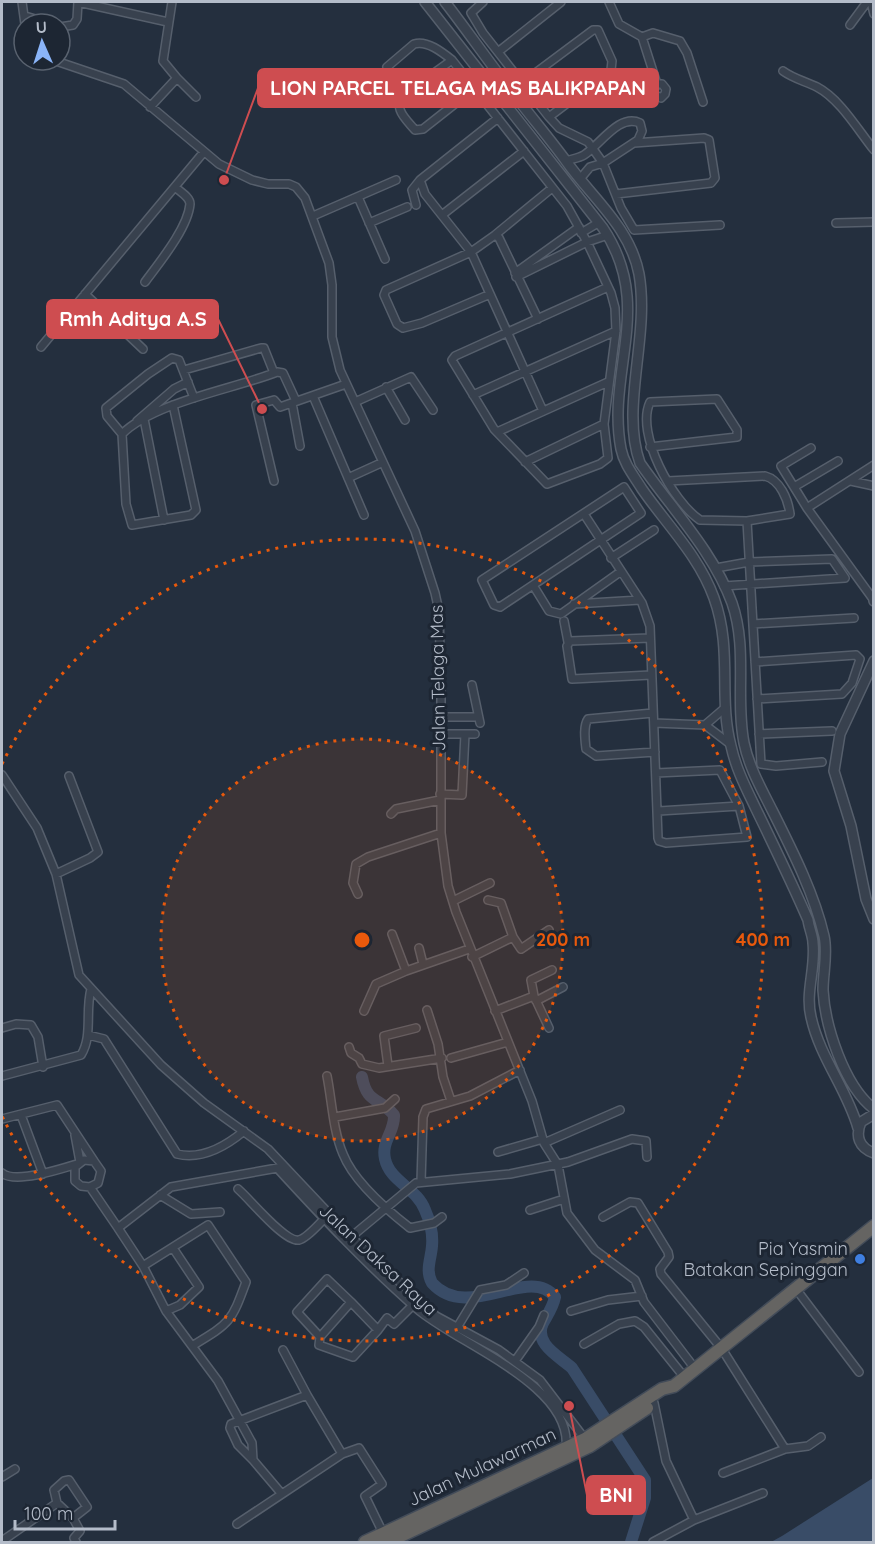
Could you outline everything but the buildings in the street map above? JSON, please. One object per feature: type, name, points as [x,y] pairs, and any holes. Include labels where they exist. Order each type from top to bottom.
[{"type":"highway","name":"Jalan Mulawarman","points":[[627,1417],[667,1395],[674,1386],[873,1226]]},
{"type":"highway","name":"Jalan Mulawarman","points":[[365,1542],[385,1538],[606,1431],[662,1389],[674,1386]]},
{"type":"highway","name":"Jalan Mulawarman","points":[[385,1538],[566,1448],[606,1431]]},
{"type":"street","points":[[72,25],[77,19],[79,2],[168,22]]},
{"type":"street","points":[[172,2],[163,61],[196,97]]},
{"type":"street","points":[[425,2],[608,235],[623,270],[629,305],[628,340],[620,399],[622,450],[632,475],[704,575],[721,622],[725,637],[726,707],[730,744],[737,772],[808,920],[813,943],[809,984],[810,1016],[818,1045],[850,1105],[862,1147],[873,1153]]},
{"type":"street","points":[[445,2],[566,161],[619,226],[637,264],[641,294],[641,340],[633,417],[636,453],[646,472],[716,568],[724,586],[735,618],[740,648],[741,722],[744,744],[750,765],[814,904],[825,938],[823,990],[828,1029],[852,1080],[866,1103],[873,1109]]},
{"type":"street","points":[[483,2],[471,14],[498,52],[559,128],[588,142],[603,163],[634,230],[720,225]]},
{"type":"street","points":[[498,52],[561,2]]},
{"type":"street","points":[[609,2],[619,24],[642,37],[657,84]]},
{"type":"street","points":[[869,2],[873,14]]},
{"type":"street","points":[[849,25],[869,2]]},
{"type":"street","points":[[522,83],[593,30],[598,30],[612,61],[610,70],[549,117]]},
{"type":"street","points":[[642,37],[653,33],[680,41],[687,53],[703,102]]},
{"type":"street","points":[[405,94],[387,67],[414,44],[424,44],[452,60],[567,206],[608,287],[615,308],[616,331],[604,424],[608,458],[600,464],[547,484],[497,432],[452,360],[455,356],[608,287]]},
{"type":"street","points":[[452,60],[405,94],[398,102],[398,107],[415,130],[418,131],[475,88]]},
{"type":"street","name":"Jalan Telaga Mas","points":[[72,67],[123,84],[219,164],[252,180],[296,187],[305,198],[329,263],[332,285],[332,337],[346,384],[381,463],[416,531],[439,611],[440,797],[443,862],[469,949],[519,1070],[543,1141],[558,1165],[567,1213],[596,1250],[635,1280],[642,1296],[696,1370]]},
{"type":"street","points":[[783,71],[796,81],[816,87],[834,99],[873,150]]},
{"type":"street","points":[[150,107],[177,78]]},
{"type":"street","points":[[416,205],[412,190],[420,180],[498,118]]},
{"type":"street","points":[[566,161],[582,157],[624,122],[633,119],[640,123],[642,131],[633,143],[603,163],[590,167],[580,179]]},
{"type":"street","points":[[534,140],[544,132]]},
{"type":"street","points":[[616,194],[711,183],[715,178],[709,140],[704,138],[633,143]]},
{"type":"street","points":[[442,215],[524,151]]},
{"type":"street","points":[[42,347],[204,153]]},
{"type":"street","points":[[582,157],[590,167]]},
{"type":"street","points":[[313,216],[396,180]]},
{"type":"street","points":[[420,180],[425,194],[471,252],[488,295],[543,411]]},
{"type":"street","points":[[145,282],[181,230],[190,205],[187,198],[175,187]]},
{"type":"street","points":[[488,295],[422,323],[403,328],[397,324],[386,301],[387,290],[471,252],[552,188]]},
{"type":"street","points":[[358,197],[385,259]]},
{"type":"street","points":[[369,223],[407,207]]},
{"type":"street","points":[[516,275],[580,230],[598,222]]},
{"type":"street","points":[[836,223],[873,222]]},
{"type":"street","points":[[495,235],[499,238],[538,320]]},
{"type":"street","points":[[516,275],[587,242],[608,235]]},
{"type":"street","points":[[85,294],[143,348]]},
{"type":"street","points":[[473,395],[616,331]]},
{"type":"street","points":[[628,340],[641,340]]},
{"type":"street","points":[[184,370],[264,348],[274,374]]},
{"type":"street","points":[[173,405],[196,510],[191,514],[136,526],[130,522],[126,504],[122,434],[105,412],[112,401],[172,358],[179,360],[194,398]]},
{"type":"street","points":[[136,423],[173,405],[274,374],[284,373],[294,402],[300,446]]},
{"type":"street","points":[[354,402],[409,377],[413,378],[433,410]]},
{"type":"street","points":[[122,434],[165,396],[188,382]]},
{"type":"street","points":[[497,432],[608,382]]},
{"type":"street","points":[[274,481],[256,405],[274,400],[280,407],[346,384]]},
{"type":"street","points":[[386,387],[405,420]]},
{"type":"street","points":[[313,396],[364,515]]},
{"type":"street","points":[[650,447],[737,437],[738,434],[717,399],[650,402],[647,409],[650,447],[668,481],[700,520],[747,520],[790,514],[780,485],[774,478],[765,476],[668,481]]},
{"type":"street","points":[[144,419],[164,520]]},
{"type":"street","points":[[525,462],[604,424]]},
{"type":"street","points":[[811,448],[781,466],[807,508],[873,600]]},
{"type":"street","points":[[794,487],[838,461]]},
{"type":"street","points":[[348,478],[381,463]]},
{"type":"street","points":[[807,508],[873,465]]},
{"type":"street","points":[[851,481],[873,486]]},
{"type":"street","points":[[624,487],[641,513],[601,541],[498,607],[494,605],[482,581],[624,487]]},
{"type":"street","points":[[584,514],[645,609],[650,638],[658,838],[662,843],[721,841],[747,837],[739,806],[722,773],[717,769],[656,773]]},
{"type":"street","points":[[747,520],[761,761],[764,766],[822,762]]},
{"type":"street","points":[[611,558],[654,530]]},
{"type":"street","points":[[716,568],[749,562],[832,559],[846,578],[724,586]]},
{"type":"street","points":[[533,585],[553,613],[561,614],[620,572]]},
{"type":"street","points":[[574,604],[640,600]]},
{"type":"street","points":[[721,622],[735,618]]},
{"type":"street","points":[[753,624],[854,618]]},
{"type":"street","points":[[564,621],[572,679],[651,675]]},
{"type":"street","points":[[567,642],[650,638]]},
{"type":"street","points":[[754,662],[856,656],[860,659],[852,683],[842,694],[757,699]]},
{"type":"street","points":[[873,661],[840,734],[834,771],[851,826],[873,919]]},
{"type":"street","points":[[441,717],[478,720],[472,685]]},
{"type":"street","points":[[705,725],[726,707]]},
{"type":"street","points":[[653,713],[588,719],[585,742],[586,749],[596,756],[655,752]]},
{"type":"street","points":[[654,723],[705,725],[730,744]]},
{"type":"street","points":[[759,734],[832,731]]},
{"type":"street","points":[[441,734],[475,734]]},
{"type":"street","points":[[391,814],[396,809],[440,797],[462,798],[465,734]]},
{"type":"street","points":[[2,775],[22,802],[56,874],[79,975],[180,1083],[276,1158],[280,1168],[171,1187],[118,1228]]},
{"type":"street","points":[[56,874],[98,852],[69,776]]},
{"type":"street","points":[[658,811],[739,806]]},
{"type":"street","points":[[358,894],[353,883],[356,864],[368,857],[441,833]]},
{"type":"street","points":[[453,901],[490,883]]},
{"type":"street","points":[[489,900],[501,903],[513,937],[521,949],[549,930]]},
{"type":"street","points":[[392,934],[406,971]]},
{"type":"street","points":[[472,957],[513,937]]},
{"type":"street","points":[[419,948],[423,964]]},
{"type":"street","points":[[364,1011],[374,987],[423,964],[469,949]]},
{"type":"street","points":[[549,1028],[535,998],[531,980],[552,970]]},
{"type":"street","points":[[495,1011],[563,987]]},
{"type":"street","points":[[2,1076],[78,1057],[85,1048],[88,1035],[87,1003],[91,989]]},
{"type":"street","points":[[427,1010],[442,1058],[443,1077],[451,1101]]},
{"type":"street","points":[[3,1026],[26,1023],[31,1025],[38,1037],[43,1067]]},
{"type":"street","points":[[388,1066],[384,1035],[416,1028]]},
{"type":"street","points":[[88,1035],[104,1038],[177,1155],[189,1156],[220,1149],[244,1131]]},
{"type":"street","points":[[451,1058],[508,1042]]},
{"type":"street","points":[[349,1047],[351,1053],[359,1058],[362,1064],[379,1068],[442,1058]]},
{"type":"street","points":[[418,1182],[424,1112],[429,1107],[470,1096],[519,1070]]},
{"type":"street","points":[[327,1076],[342,1152],[351,1169],[384,1208],[410,1228],[426,1226],[442,1216]]},
{"type":"street","points":[[335,1117],[385,1108],[394,1101]]},
{"type":"street","points":[[2,1119],[57,1105],[74,1133],[100,1167],[101,1176],[98,1183],[90,1187],[81,1186],[74,1176],[58,1170]]},
{"type":"street","points":[[498,1152],[543,1141],[620,1110]]},
{"type":"street","points":[[858,1128],[866,1117],[873,1114]]},
{"type":"street","points":[[21,1115],[43,1174]]},
{"type":"street","points":[[74,1133],[79,1163],[74,1176]]},
{"type":"street","points":[[351,1238],[384,1208],[418,1182],[510,1174],[545,1165],[558,1165],[632,1139],[646,1141],[647,1157]]},
{"type":"street","points":[[2,1173],[7,1177],[43,1174],[94,1161]]},
{"type":"street","name":"Jalan Daksa Raya","points":[[280,1168],[324,1219],[413,1305],[434,1322],[506,1365],[560,1411]]},
{"type":"street","name":"Jalan Daksa Raya","points":[[280,1168],[351,1238],[436,1316],[458,1326],[515,1361],[540,1380],[565,1419],[585,1439]]},
{"type":"street","points":[[90,1187],[143,1266],[166,1311],[218,1381],[252,1443],[253,1460]]},
{"type":"street","points":[[238,1189],[276,1227],[294,1239],[301,1239],[324,1219]]},
{"type":"street","points":[[160,1195],[191,1214],[220,1212]]},
{"type":"street","points":[[530,1210],[564,1199]]},
{"type":"street","points":[[603,1217],[630,1202],[638,1203],[668,1252],[669,1257],[660,1269],[661,1274],[722,1349],[785,1449]]},
{"type":"street","points":[[143,1266],[210,1225],[246,1282],[236,1309],[227,1324],[192,1346]]},
{"type":"street","points":[[166,1311],[180,1305],[199,1287],[173,1248]]},
{"type":"street","points":[[458,1326],[478,1293],[506,1286],[524,1273]]},
{"type":"street","points":[[320,1337],[297,1312],[327,1279],[378,1330]]},
{"type":"street","points":[[796,1289],[859,1372]]},
{"type":"street","points":[[571,1311],[608,1300],[642,1296]]},
{"type":"street","points":[[351,1302],[320,1337],[319,1345],[353,1357],[387,1318],[394,1323],[413,1305]]},
{"type":"street","points":[[515,1361],[539,1327],[544,1315]]},
{"type":"street","points":[[584,1344],[619,1324],[635,1321],[644,1327],[685,1378]]},
{"type":"street","points":[[283,1350],[342,1454]]},
{"type":"street","points":[[281,1493],[238,1445],[230,1428],[239,1419],[307,1395]]},
{"type":"street","points":[[654,1403],[666,1461],[694,1520]]},
{"type":"street","name":"Jalan Daksa Raya","points":[[565,1419],[566,1448]]},
{"type":"street","points":[[723,1473],[785,1449],[808,1446],[821,1437]]},
{"type":"street","points":[[237,1524],[342,1454],[361,1448],[382,1484],[365,1497],[385,1538]]},
{"type":"street","points":[[2,1477],[15,1469]]},
{"type":"street","points":[[73,1518],[87,1507],[67,1480],[54,1490],[57,1503],[73,1518],[80,1531],[74,1538],[76,1542]]},
{"type":"street","points":[[653,1542],[694,1520],[763,1493]]},
{"type":"street","points":[[2,1541],[57,1503]]},
{"type":"water","points":[[873,1478],[873,1542],[771,1542],[782,1536]]},
{"type":"waterway","points":[[362,1077],[370,1096],[394,1115],[385,1147],[385,1159],[392,1174],[416,1196],[427,1214],[432,1237],[429,1269],[432,1283],[447,1294],[463,1297],[530,1287],[544,1289],[555,1297],[541,1331],[545,1344],[572,1368],[645,1480],[645,1498],[631,1542]]},
{"type":"place","name":"LION PARCEL TELAGA MAS BALIKPAPAN","points":[[224,180]]},
{"type":"place","name":"Rmh Aditya A.S","points":[[262,409]]},
{"type":"place","name":"Pia Yasmin Batakan Sepinggan","points":[[860,1259]]},
{"type":"place","name":"BNI","points":[[569,1406]]}]
